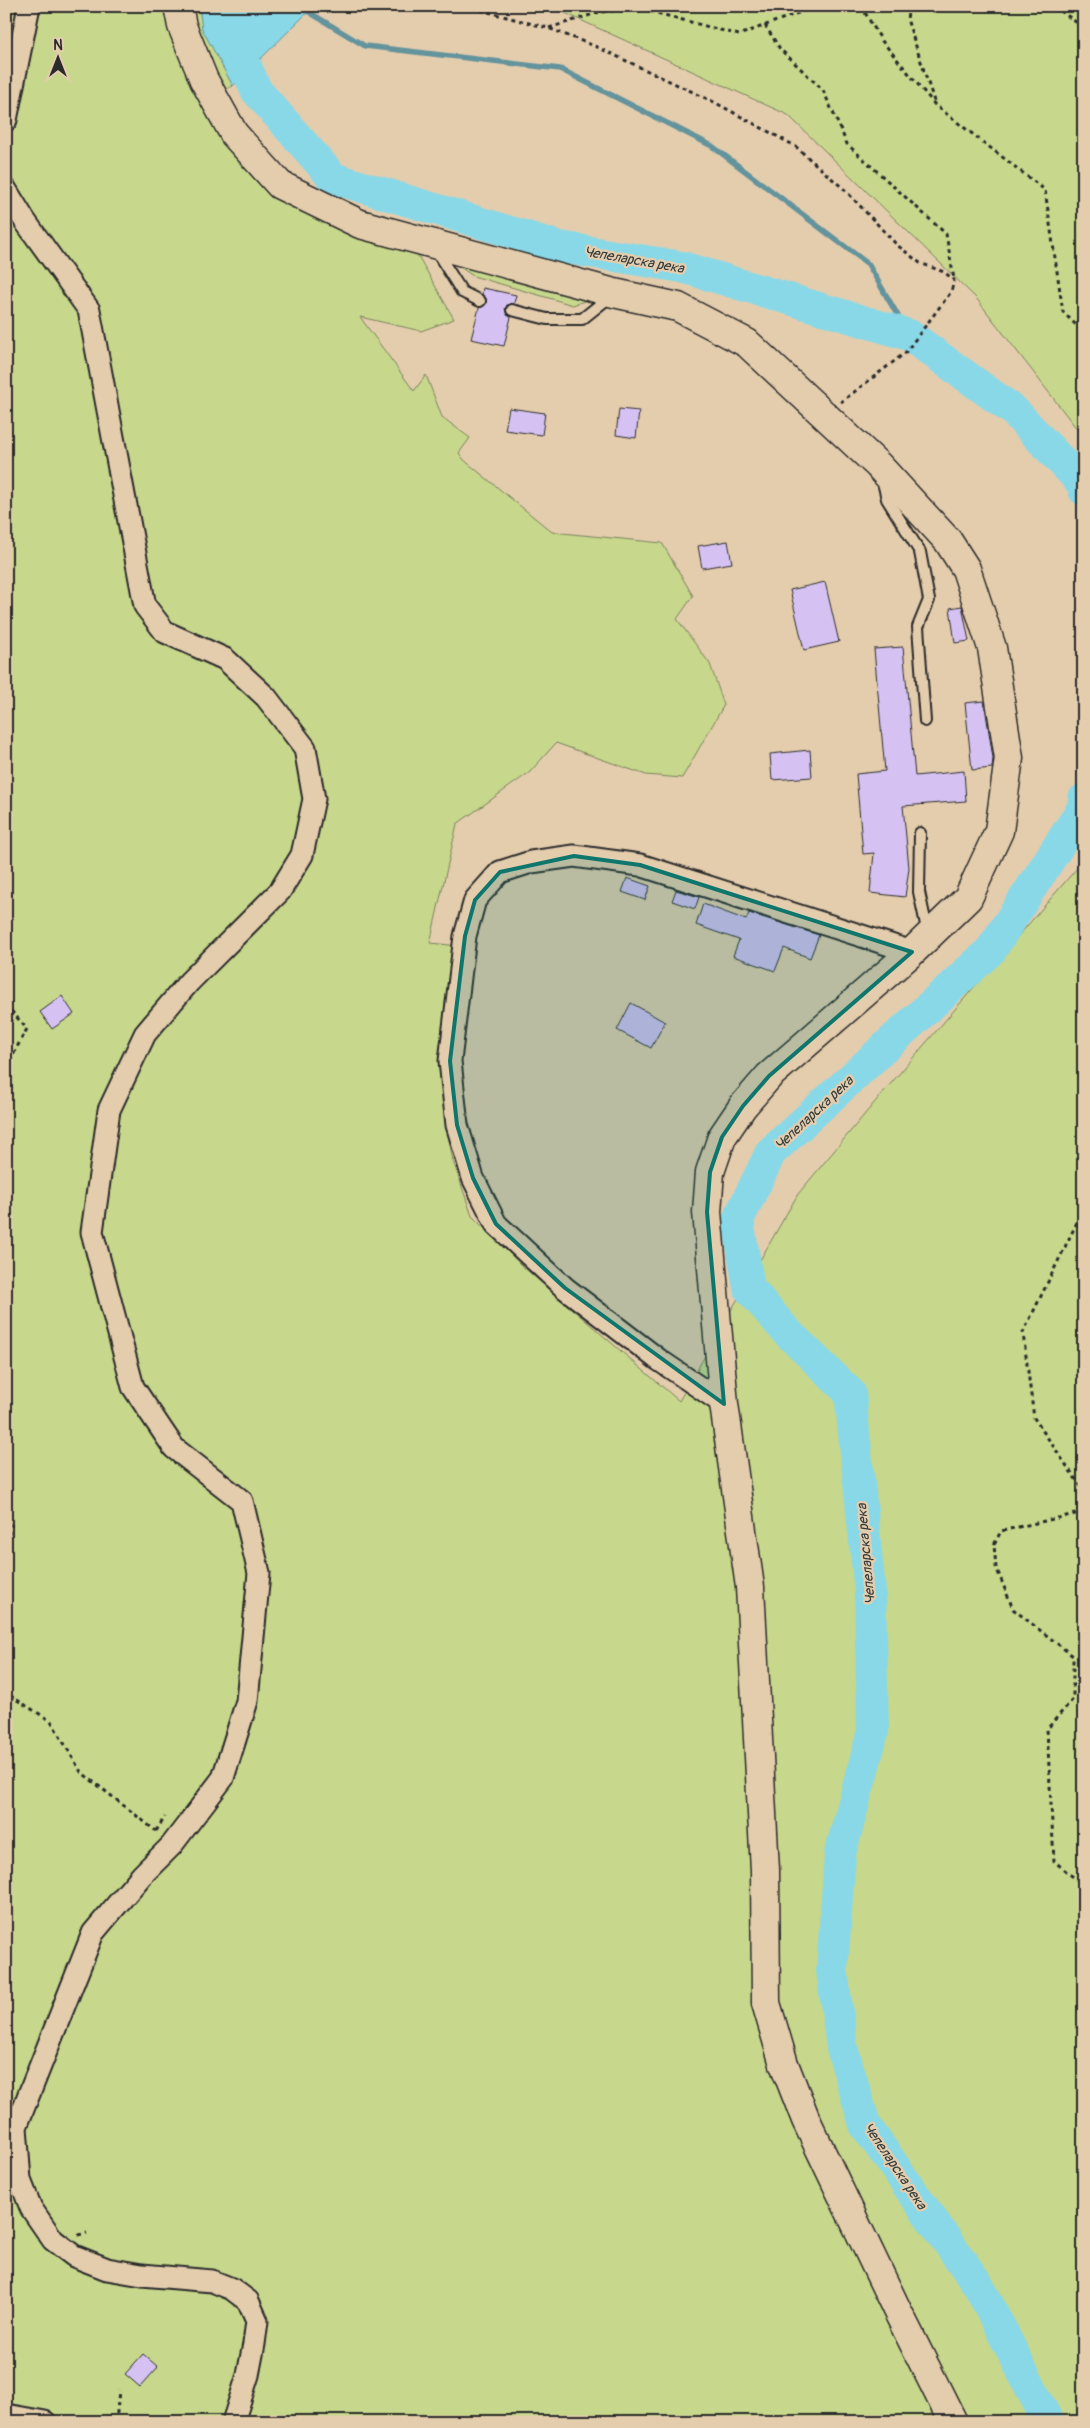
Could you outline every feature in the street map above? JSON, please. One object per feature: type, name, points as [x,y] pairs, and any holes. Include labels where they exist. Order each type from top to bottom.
[{"type":"main road","points":[[178,6],[182,26],[204,80],[234,134],[280,185],[360,224],[433,246],[614,293],[678,307],[747,343],[878,465],[948,541],[966,569],[992,648],[1009,758],[999,831],[968,898],[920,944],[769,1076],[743,1106],[722,1137],[710,1172],[707,1212],[724,1404],[750,1587],[765,1870],[766,2003],[784,2064],[806,2120],[953,2422]]},
{"type":"street","points":[[6,120],[29,6]]},
{"type":"street","points":[[6,190],[25,221],[89,310],[145,606],[165,632],[225,659],[266,697],[305,748],[314,799],[302,855],[280,891],[188,982],[145,1034],[109,1110],[92,1232],[133,1387],[174,1448],[242,1501],[259,1573],[247,1701],[223,1778],[172,1846],[142,1875],[93,1933],[16,2127],[20,2180],[31,2208],[53,2240],[74,2256],[107,2268],[142,2275],[212,2281],[232,2289],[248,2301],[257,2321],[248,2375],[233,2422]]},
{"type":"street","points":[[724,1404],[659,1360],[565,1288],[496,1224],[472,1178],[458,1125],[450,1061],[465,936],[475,900],[500,872],[531,862],[574,856],[640,865],[920,944]]},
{"type":"street","points":[[6,2415],[45,2422]]},
{"type":"lane","points":[[433,246],[462,292],[480,301]]},
{"type":"lane","points":[[512,310],[547,319],[582,319],[614,293]]},
{"type":"lane","points":[[878,465],[887,499],[920,552],[929,600],[918,627],[925,721]]},
{"type":"lane","points":[[920,833],[920,944]]},
{"type":"path","points":[[466,6],[548,28],[596,47],[714,102],[795,146],[845,190],[897,245],[920,263],[944,272],[954,280]]},
{"type":"path","points":[[548,28],[600,12],[638,8],[739,35],[817,6]]},
{"type":"path","points":[[861,6],[882,40],[935,105],[1045,190],[1063,312],[1084,333]]},
{"type":"path","points":[[908,6],[907,18],[935,105]]},
{"type":"path","points":[[1054,6],[1084,28]]},
{"type":"path","points":[[765,26],[780,49],[823,90],[847,144],[946,234],[954,280],[951,292],[939,310],[905,353],[824,414]]},
{"type":"path","points":[[6,1005],[27,1029],[6,1067]]},
{"type":"path","points":[[1084,1208],[1023,1333],[1034,1418],[1084,1491]]},
{"type":"path","points":[[1084,1512],[1001,1531],[994,1545],[996,1567],[1013,1608],[1073,1656],[1073,1699],[1047,1730],[1054,1861],[1084,1886]]},
{"type":"path","points":[[6,1516],[11,1526],[6,1550]]},
{"type":"path","points":[[6,1689],[9,1695],[51,1721],[81,1772],[156,1830],[165,1817]]},
{"type":"path","points":[[6,1719],[9,1695]]},
{"type":"path","points":[[116,2422],[120,2390]]},
{"type":"highlighted area","points":[[574,856],[640,865],[912,952],[769,1076],[743,1106],[722,1137],[710,1172],[707,1212],[724,1404],[565,1288],[496,1224],[473,1178],[457,1125],[450,1061],[465,936],[475,900],[500,872]]},
{"type":"green space","points":[[6,6],[199,6],[203,29],[233,86],[203,99],[247,161],[413,247],[454,319],[421,331],[360,317],[414,391],[426,375],[442,417],[470,438],[459,453],[464,460],[552,532],[662,543],[693,596],[677,619],[710,664],[724,705],[682,778],[646,775],[556,743],[530,772],[457,824],[430,943],[459,946],[445,1060],[444,1113],[453,1161],[472,1216],[521,1265],[679,1401],[798,1194],[1084,860],[1084,2422],[6,2422]]},
{"type":"green space","points":[[556,6],[1084,6],[1084,438],[976,298],[788,115],[554,8]]},
{"type":"green space","points":[[458,252],[593,298],[573,305],[473,276],[460,267]]},
{"type":"water","points":[[199,6],[313,7],[233,86],[202,29]]},
{"type":"building","points":[[483,288],[516,295],[514,303],[507,305],[505,309],[507,315],[511,317],[504,346],[471,339],[479,308],[486,304],[486,298],[482,294]]},
{"type":"building","points":[[509,408],[545,413],[542,435],[505,430]]},
{"type":"building","points":[[619,409],[639,411],[636,438],[616,435]]},
{"type":"building","points":[[728,541],[732,563],[702,568],[698,546]]},
{"type":"building","points":[[825,582],[839,642],[804,650],[790,590]]},
{"type":"building","points":[[962,606],[969,641],[955,643],[950,608]]},
{"type":"building","points":[[903,647],[915,776],[964,771],[966,801],[903,806],[909,868],[905,897],[870,893],[874,853],[863,854],[856,774],[885,771],[874,649]]},
{"type":"building","points":[[984,701],[993,758],[992,768],[972,770],[965,703]]},
{"type":"building","points":[[810,750],[812,777],[772,780],[770,754]]},
{"type":"building","points":[[627,878],[650,886],[645,900],[622,892]]},
{"type":"building","points":[[676,890],[699,897],[695,909],[672,901]]},
{"type":"building","points":[[703,904],[746,920],[749,913],[819,935],[810,958],[784,948],[775,971],[733,956],[739,940],[696,925]]},
{"type":"building","points":[[62,996],[74,1014],[52,1029],[40,1012]]},
{"type":"building","points":[[631,1003],[665,1022],[651,1048],[617,1030]]},
{"type":"building","points":[[143,2354],[158,2367],[140,2387],[125,2374]]},
{"type":"waterway","name":"Чепеларска река","points":[[218,6],[224,14],[256,90],[333,178],[560,247],[682,267],[909,335],[1013,410],[1082,483],[1084,490]]},
{"type":"waterway","points":[[299,6],[365,46],[560,69],[712,146],[868,264],[909,335]]},
{"type":"waterway","name":"Чепеларска река","points":[[1048,2422],[979,2286],[865,2125],[842,2048],[832,1970],[840,1854],[873,1732],[870,1592],[850,1393],[786,1331],[749,1288],[738,1220],[771,1152],[991,950],[1083,808],[1084,799]]}]
